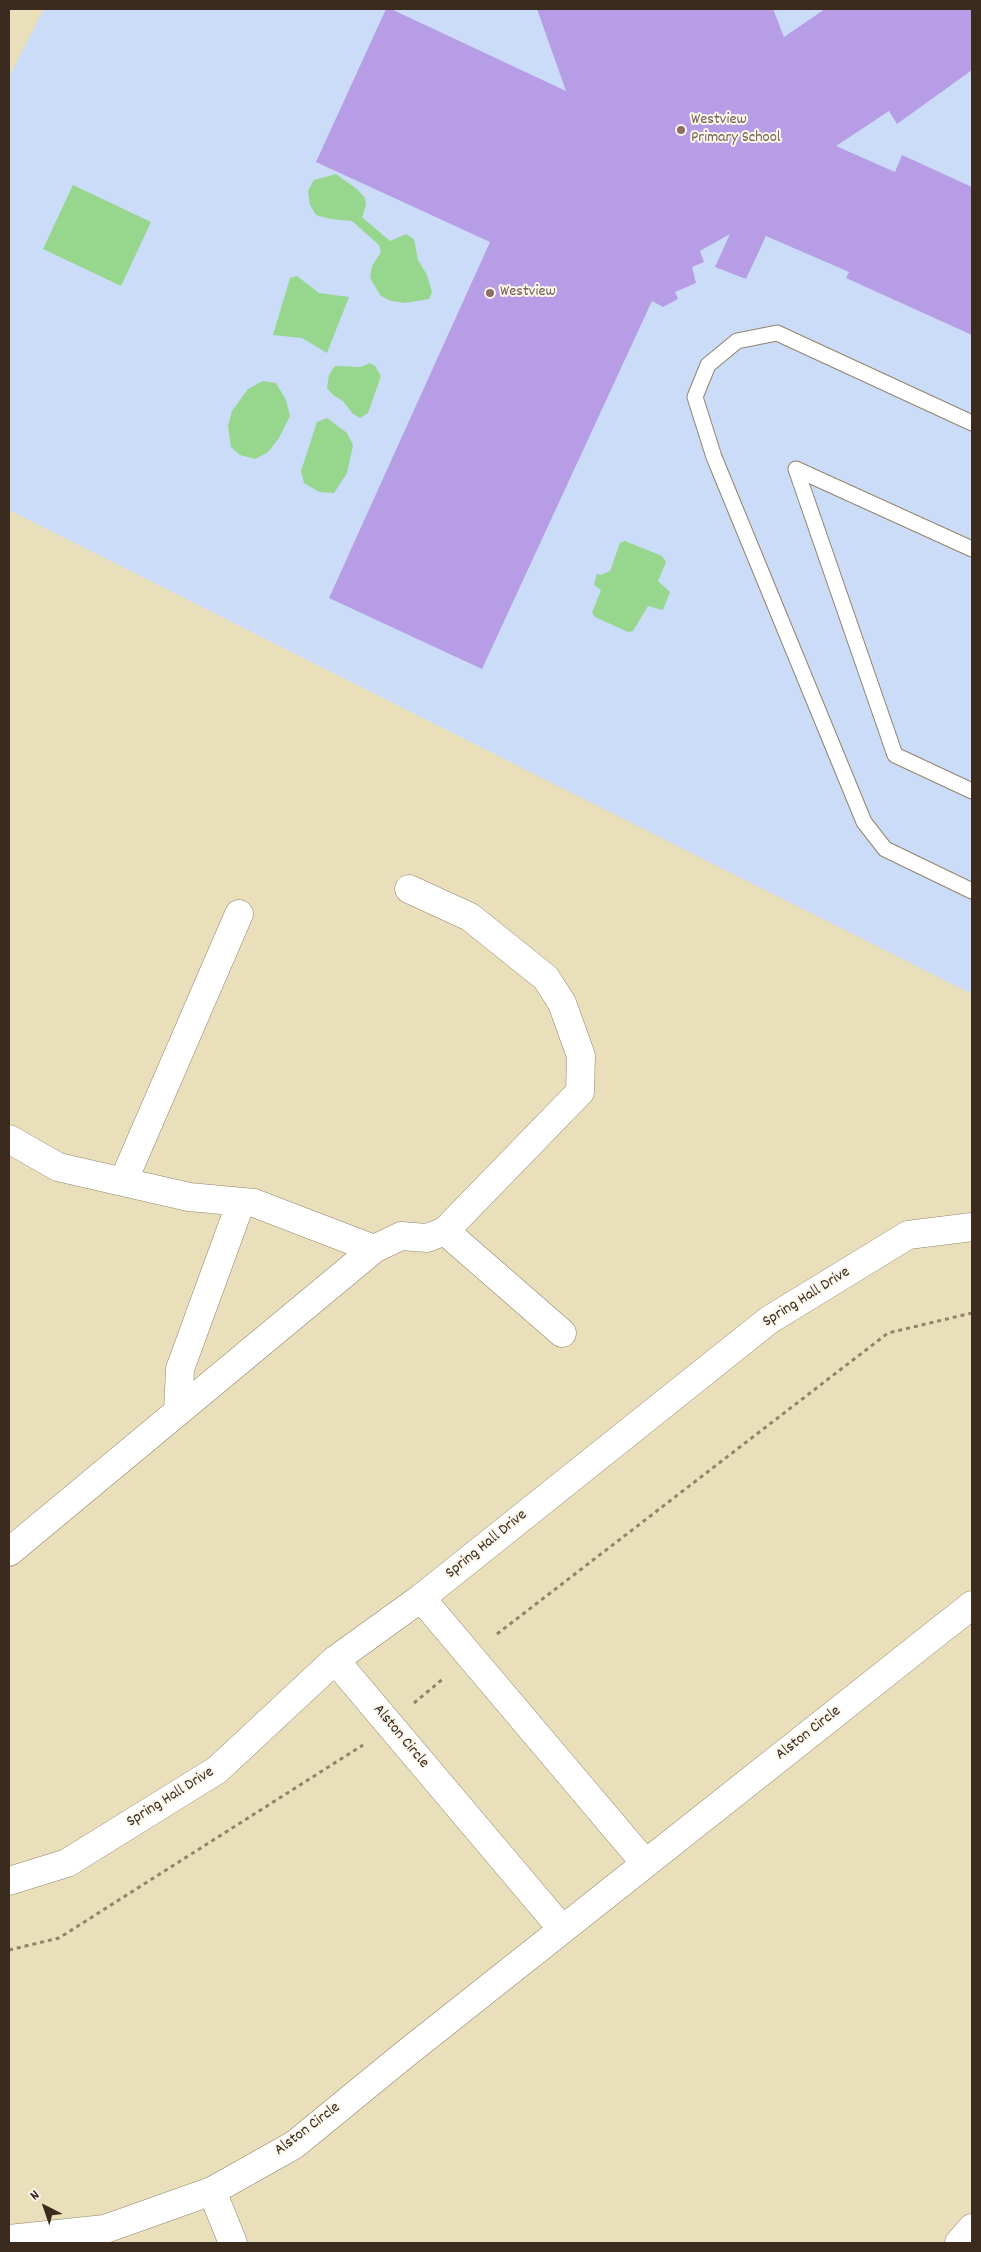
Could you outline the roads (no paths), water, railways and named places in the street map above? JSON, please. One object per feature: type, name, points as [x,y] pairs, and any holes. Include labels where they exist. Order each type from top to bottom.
[{"type":"street","points":[[9,1552],[374,1249],[401,1236],[427,1238],[445,1231],[580,1092],[581,1056],[562,1003],[546,978],[470,917],[408,889]]},
{"type":"street","points":[[123,1182],[239,914]]},
{"type":"street","points":[[9,1139],[58,1167],[189,1197],[254,1203],[374,1249]]},
{"type":"street","points":[[178,1412],[180,1369],[241,1202]]},
{"type":"street","name":"Spring Hall Drive","points":[[9,1881],[66,1863],[217,1770],[335,1660],[421,1598],[769,1320],[908,1235],[972,1227]]},
{"type":"street","points":[[445,1231],[562,1333]]},
{"type":"street","points":[[421,1598],[646,1863]]},
{"type":"street","name":"Alston Circle","points":[[9,2239],[105,2229],[212,2191],[294,2145],[562,1929],[972,1605]]},
{"type":"street","name":"Alston Circle","points":[[335,1660],[562,1929]]},
{"type":"street","points":[[212,2191],[233,2243]]},
{"type":"street","points":[[959,2243],[972,2228]]},
{"type":"lane","points":[[972,423],[777,333],[738,341],[708,365],[695,397],[714,457],[864,822],[885,849],[972,891]]},
{"type":"lane","points":[[972,550],[796,469],[895,755],[972,791]]},
{"type":"place","name":"Westview Primary School","points":[[681,130]]},
{"type":"place","name":"Westview","points":[[490,293]]}]
